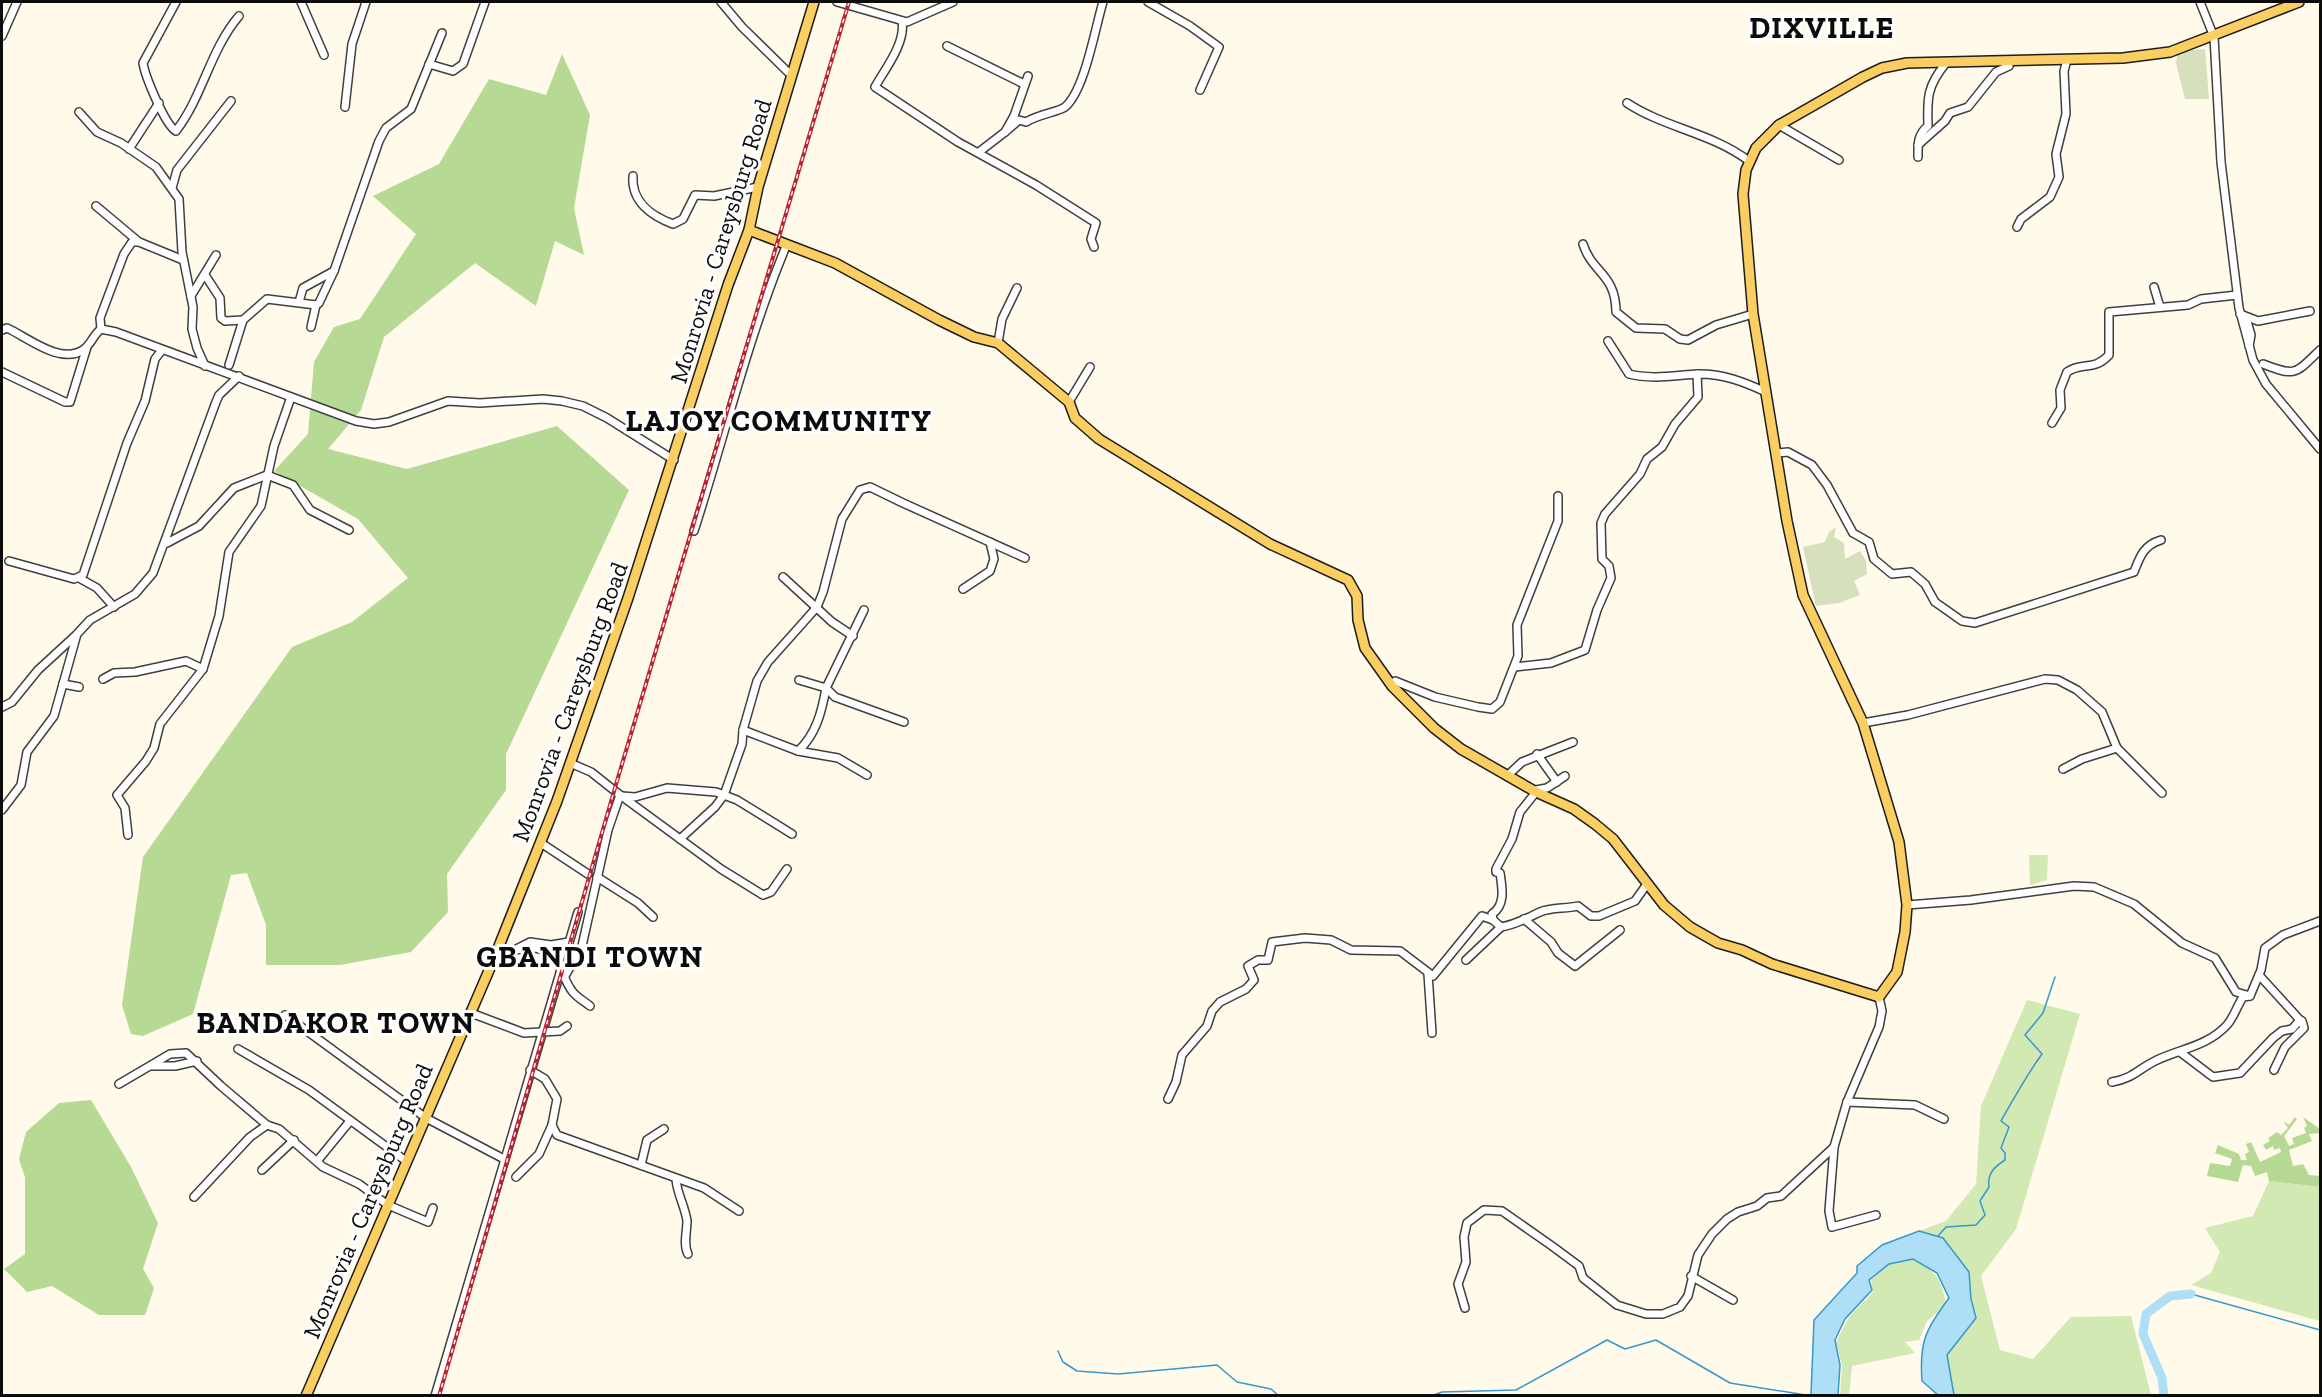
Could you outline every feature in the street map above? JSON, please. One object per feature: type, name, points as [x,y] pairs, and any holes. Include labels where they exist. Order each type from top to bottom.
[{"type":"main road","name":"Monrovia - Careysburg Road","points":[[306,1395],[471,1013],[541,843],[674,460],[728,285],[749,230],[758,188],[814,2]]},
{"type":"main road","points":[[749,230],[843,266],[956,329],[998,343],[1070,402],[1075,418],[1099,439],[1270,544],[1348,580],[1357,596],[1358,620],[1365,648],[1392,686],[1461,749],[1533,790],[1574,809],[1595,824],[1613,839],[1647,884],[1680,919],[1718,944],[1742,950],[1806,977],[1879,997],[1896,972],[1905,932],[1907,905],[1899,842],[1863,723],[1803,595],[1753,314],[1743,194],[1749,161],[1766,135],[1779,125],[1882,68],[1907,63],[2123,58],[2170,52],[2214,37],[2299,2]]},
{"type":"street","points":[[2,36],[17,2]]},
{"type":"street","points":[[176,2],[143,63],[144,72],[168,123],[176,131],[200,88],[221,41],[239,16]]},
{"type":"street","points":[[301,2],[324,55]]},
{"type":"street","points":[[345,107],[352,44],[366,2]]},
{"type":"street","points":[[429,64],[453,71],[463,64],[485,2]]},
{"type":"street","points":[[721,2],[742,27],[792,76]]},
{"type":"street","points":[[837,2],[848,3],[902,21],[914,21],[953,2]]},
{"type":"street","points":[[979,152],[1019,120],[1026,122],[1045,112],[1059,110],[1066,106],[1077,91],[1103,2]]},
{"type":"street","points":[[1148,2],[1190,26],[1219,47],[1200,90]]},
{"type":"street","points":[[2200,2],[2214,37],[2221,162],[2237,295],[2250,350],[2266,384],[2320,449]]},
{"type":"street","points":[[902,21],[904,29],[898,44],[875,87],[958,142],[979,152],[1096,223],[1091,239],[1094,246]]},
{"type":"street","points":[[311,327],[316,305],[323,299],[334,271],[378,141],[387,128],[411,109],[442,33]]},
{"type":"street","points":[[947,46],[1024,84]]},
{"type":"street","points":[[2017,227],[2021,219],[2050,197],[2059,177],[2056,154],[2066,114],[2064,71],[2067,60]]},
{"type":"street","points":[[1918,157],[1921,132],[1928,126],[1926,98],[1932,82],[1946,63]]},
{"type":"street","points":[[1918,145],[1946,121],[1950,113],[1968,107],[1996,72],[2009,66]]},
{"type":"street","points":[[1005,132],[1014,116],[1028,76]]},
{"type":"street","points":[[172,188],[177,170],[231,101]]},
{"type":"street","points":[[129,149],[159,103]]},
{"type":"street","points":[[1627,103],[1646,114],[1715,140],[1749,161]]},
{"type":"street","points":[[79,112],[97,132],[156,167],[179,199],[183,260],[191,296],[193,334],[205,366]]},
{"type":"street","points":[[1779,125],[1839,160]]},
{"type":"street","points":[[633,176],[633,188],[639,201],[654,214],[673,224],[680,223],[695,195],[714,196],[758,188]]},
{"type":"street","points":[[96,206],[139,242],[183,260]]},
{"type":"street","points":[[2,372],[65,402],[70,402],[87,347],[101,329],[100,318],[124,254],[132,242],[139,242]]},
{"type":"street","points":[[694,531],[751,339],[787,244]]},
{"type":"street","points":[[1583,244],[1589,261],[1600,269],[1615,292],[1616,312],[1636,328],[1665,329],[1680,339],[1688,340],[1716,325],[1753,314]]},
{"type":"street","points":[[191,296],[216,255]]},
{"type":"street","points":[[299,302],[303,288],[334,271]]},
{"type":"street","points":[[205,275],[220,298],[221,318],[225,321],[243,320]]},
{"type":"street","points":[[2154,287],[2160,307]]},
{"type":"street","points":[[998,343],[1002,319],[1017,288]]},
{"type":"street","points":[[2052,423],[2061,408],[2060,390],[2067,372],[2076,367],[2097,366],[2109,355],[2109,312],[2237,295]]},
{"type":"street","points":[[229,365],[243,320],[267,299],[316,305]]},
{"type":"street","points":[[2243,316],[2258,321],[2310,310]]},
{"type":"street","points":[[2,330],[7,328],[35,343],[65,354],[77,353],[87,347]]},
{"type":"street","points":[[101,329],[239,376],[337,416],[374,424],[389,422],[448,401],[480,403],[543,399],[562,401],[583,406],[607,418],[674,460]]},
{"type":"street","points":[[1608,341],[1629,374],[1643,377],[1697,374],[1735,378],[1766,392]]},
{"type":"street","points":[[79,578],[83,574],[93,548],[127,443],[146,401],[155,359],[162,350]]},
{"type":"street","points":[[2250,350],[2263,364],[2266,384]]},
{"type":"street","points":[[2263,364],[2277,367],[2288,374],[2294,373],[2320,350]]},
{"type":"street","points":[[1070,402],[1090,367]]},
{"type":"street","points":[[1515,667],[1551,663],[1585,650],[1611,578],[1609,566],[1602,559],[1601,523],[1640,474],[1647,459],[1662,447],[1676,424],[1698,397],[1697,374]]},
{"type":"street","points":[[2,707],[21,693],[38,670],[60,652],[90,620],[114,607],[145,585],[168,540],[176,516],[177,504],[219,395],[239,376]]},
{"type":"street","points":[[128,835],[125,808],[117,795],[146,761],[154,748],[160,724],[203,669],[219,616],[229,552],[261,506],[267,475],[291,397]]},
{"type":"street","points":[[1777,453],[1788,452],[1812,465],[1827,485],[1853,533],[1869,542],[1874,559],[1892,574],[1911,572],[1924,584],[1935,602],[1953,616],[1970,623],[2014,612],[2134,572],[2150,543],[2161,540]]},
{"type":"street","points":[[168,540],[199,526],[234,488],[267,475],[293,485],[310,510],[349,530]]},
{"type":"street","points":[[680,839],[715,807],[724,795],[742,744],[743,730],[761,672],[817,607],[842,519],[860,490],[865,487],[886,493],[903,503],[1025,558]]},
{"type":"street","points":[[1392,686],[1395,681],[1435,698],[1492,709],[1504,696],[1518,656],[1517,625],[1531,591],[1533,578],[1550,545],[1558,521],[1558,496]]},
{"type":"street","points":[[963,589],[990,571],[994,559],[990,542]]},
{"type":"street","points":[[9,561],[74,579],[79,578],[96,588],[114,607]]},
{"type":"street","points":[[783,577],[853,636]]},
{"type":"street","points":[[798,751],[807,743],[822,713],[826,688],[864,610]]},
{"type":"street","points":[[2,807],[21,785],[20,780],[27,752],[54,716],[77,634]]},
{"type":"street","points":[[103,679],[114,673],[135,672],[186,661],[203,669]]},
{"type":"street","points":[[1863,723],[1908,715],[2045,678],[2058,680],[2076,690],[2102,712],[2117,748],[2162,793]]},
{"type":"street","points":[[799,680],[826,688],[835,697],[904,722]]},
{"type":"street","points":[[63,684],[79,687]]},
{"type":"street","points":[[743,730],[798,751],[838,758],[867,774]]},
{"type":"street","points":[[1507,776],[1522,762],[1537,754],[1573,742]]},
{"type":"street","points":[[2063,769],[2082,759],[2117,748]]},
{"type":"street","points":[[1537,754],[1557,782]]},
{"type":"street","points":[[570,763],[591,771],[721,869],[763,895],[771,892],[787,869]]},
{"type":"street","points":[[1493,920],[1492,914],[1500,905],[1502,887],[1500,873],[1496,872],[1496,869],[1512,839],[1520,812],[1533,790],[1541,790],[1565,776]]},
{"type":"street","points":[[620,795],[630,798],[667,788],[716,792],[737,800],[792,834]]},
{"type":"street","points":[[565,976],[582,946],[597,877],[620,795]]},
{"type":"street","points":[[541,843],[588,874]]},
{"type":"street","points":[[597,877],[638,903],[653,917]]},
{"type":"street","points":[[1466,960],[1501,927],[1548,910],[1578,906],[1591,916],[1599,916],[1635,901],[1647,884]]},
{"type":"street","points":[[1907,905],[1971,900],[2074,886],[2094,887],[2134,904],[2177,939],[2215,958],[2236,992],[2250,996]]},
{"type":"street","points":[[435,1395],[578,912]]},
{"type":"street","points":[[1168,1099],[1176,1082],[1182,1055],[1207,1026],[1212,1011],[1220,1002],[1246,989],[1254,980],[1248,966],[1258,960],[1268,960],[1272,942],[1305,938],[1331,940],[1351,950],[1400,951],[1433,976],[1482,916],[1493,920],[1501,927]]},
{"type":"street","points":[[1524,919],[1551,942],[1558,953],[1575,966],[1620,930]]},
{"type":"street","points":[[2250,996],[2259,975],[2263,951],[2270,943],[2320,921]]},
{"type":"street","points":[[512,953],[530,942],[551,945],[569,942]]},
{"type":"street","points":[[495,956],[536,948],[556,958],[571,990],[590,1006]]},
{"type":"street","points":[[1428,974],[1432,1034]]},
{"type":"street","points":[[2259,975],[2300,1020],[2304,1028],[2285,1047],[2274,1070]]},
{"type":"street","points":[[2112,1082],[2132,1077],[2155,1061],[2180,1052],[2221,1030],[2231,1019],[2243,997],[2250,996]]},
{"type":"street","points":[[1876,1215],[1832,1227],[1829,1211],[1834,1147],[1846,1102],[1879,1027],[1882,1011],[1879,997]]},
{"type":"street","points":[[471,1013],[524,1034],[560,1031],[567,1026]]},
{"type":"street","points":[[285,1015],[426,1118],[504,1159]]},
{"type":"street","points":[[2180,1052],[2213,1077],[2240,1073],[2273,1038],[2282,1031],[2292,1029],[2300,1020]]},
{"type":"street","points":[[238,1050],[309,1090],[406,1161]]},
{"type":"street","points":[[119,1084],[152,1066],[161,1058],[180,1052],[197,1061],[221,1086],[267,1125],[279,1129],[294,1140],[323,1167],[359,1184],[388,1205],[428,1222],[433,1208]]},
{"type":"street","points":[[152,1066],[175,1066],[197,1061]]},
{"type":"street","points":[[516,1177],[539,1154],[552,1125],[557,1099],[545,1078],[530,1070]]},
{"type":"street","points":[[1846,1102],[1915,1105],[1944,1119]]},
{"type":"street","points":[[318,1160],[350,1121]]},
{"type":"street","points":[[194,1197],[257,1131],[267,1125]]},
{"type":"street","points":[[552,1125],[557,1135],[565,1139],[704,1188],[739,1210]]},
{"type":"street","points":[[640,1166],[647,1140],[664,1129]]},
{"type":"street","points":[[262,1170],[294,1140]]},
{"type":"street","points":[[1465,1308],[1458,1284],[1466,1262],[1464,1237],[1467,1223],[1484,1210],[1502,1211],[1579,1266],[1583,1278],[1617,1305],[1630,1310],[1663,1314],[1680,1307],[1688,1296],[1691,1276],[1698,1255],[1727,1219],[1767,1198],[1780,1196],[1834,1147]]},
{"type":"street","points":[[676,1179],[677,1192],[686,1216],[685,1247],[688,1254]]},
{"type":"street","points":[[1691,1276],[1733,1300]]},
{"type":"green space","points":[[2205,49],[2209,99],[2185,99],[2176,63],[2178,51]]},
{"type":"green space","points":[[562,54],[590,115],[574,208],[584,255],[555,241],[536,306],[475,263],[384,337],[361,410],[328,449],[407,469],[557,426],[629,490],[506,754],[506,790],[447,874],[448,912],[411,952],[340,965],[266,965],[266,925],[247,873],[231,875],[193,1014],[143,1036],[131,1034],[122,1005],[143,857],[292,647],[352,622],[408,578],[358,519],[274,471],[308,434],[314,362],[334,327],[360,319],[416,234],[373,196],[439,164],[489,79],[546,95]]},
{"type":"green space","points":[[1836,527],[1834,537],[1844,543],[1845,559],[1860,551],[1866,561],[1867,574],[1854,581],[1860,595],[1839,603],[1816,606],[1803,547],[1825,542],[1829,532]]},
{"type":"green space","points":[[2029,855],[2048,855],[2047,880],[2030,885]]},
{"type":"green space","points":[[2027,1000],[2080,1014],[2016,1229],[1981,1276],[2000,1350],[2033,1359],[2071,1317],[2131,1316],[2151,1395],[1954,1395],[1947,1355],[1976,1318],[1971,1299],[1969,1272],[1943,1239],[1919,1231],[1946,1221],[1976,1184],[1981,1106]]},
{"type":"green space","points":[[91,1100],[131,1167],[158,1223],[143,1269],[154,1288],[145,1315],[99,1315],[52,1286],[27,1292],[4,1269],[25,1254],[25,1177],[19,1159],[26,1132],[59,1103]]},
{"type":"green space","points":[[2295,1117],[2297,1119],[2284,1136],[2289,1146],[2294,1144],[2292,1138],[2306,1133],[2304,1128],[2307,1126],[2303,1117],[2320,1129],[2320,1136],[2318,1133],[2309,1134],[2312,1141],[2289,1150],[2293,1166],[2303,1164],[2309,1175],[2320,1176],[2320,1187],[2269,1181],[2267,1172],[2255,1176],[2251,1166],[2243,1165],[2238,1182],[2207,1176],[2210,1163],[2230,1166],[2232,1159],[2215,1153],[2218,1145],[2239,1154],[2241,1160],[2247,1160],[2245,1154],[2249,1152],[2246,1144],[2251,1142],[2260,1162],[2281,1152],[2280,1148],[2274,1150],[2273,1146],[2266,1150],[2263,1145],[2270,1141],[2268,1138],[2277,1132],[2281,1135],[2288,1128],[2283,1121],[2289,1125]]},
{"type":"green space","points":[[2269,1181],[2320,1187],[2320,1321],[2191,1285],[2211,1273],[2220,1252],[2205,1228],[2253,1216]]},
{"type":"green space","points":[[1909,1258],[1925,1266],[1935,1275],[1942,1288],[1946,1305],[1927,1321],[1919,1340],[1905,1342],[1915,1353],[1852,1366],[1849,1395],[1840,1395],[1842,1365],[1836,1342],[1849,1317],[1873,1292],[1871,1280],[1885,1266]]},
{"type":"water","points":[[1919,1231],[1943,1238],[1969,1272],[1971,1299],[1976,1318],[1947,1355],[1954,1395],[1938,1395],[1922,1381],[1923,1345],[1930,1327],[1949,1298],[1937,1273],[1913,1259],[1889,1264],[1869,1280],[1872,1290],[1845,1319],[1835,1340],[1840,1365],[1838,1395],[1811,1395],[1814,1320],[1857,1273],[1857,1266],[1882,1245]]},
{"type":"waterway","points":[[1938,1236],[1946,1227],[1976,1225],[1985,1215],[1980,1201],[1989,1187],[1992,1171],[2005,1160],[2005,1153],[2001,1148],[2009,1127],[2001,1121],[2042,1054],[2025,1035],[2043,1013],[2055,977]]},
{"type":"waterway","points":[[2191,1294],[2320,1330]]},
{"type":"waterway","points":[[2164,1396],[2162,1378],[2143,1334],[2146,1314],[2170,1296],[2191,1294]]},
{"type":"waterway","points":[[1431,1396],[1442,1392],[1516,1390],[1607,1340],[1625,1349],[1656,1340],[1730,1383],[1812,1396]]},
{"type":"waterway","points":[[1058,1351],[1063,1362],[1077,1371],[1118,1374],[1217,1365],[1237,1382],[1271,1389],[1279,1396]]},
{"type":"railway","points":[[439,1396],[617,781],[849,2]]},
{"type":"district","name":"DIXVILLE","points":[[1822,28]]},
{"type":"district","name":"LAJOY COMMUNITY","points":[[779,421]]},
{"type":"district","name":"GBANDI TOWN","points":[[590,957]]},
{"type":"district","name":"BANDAKOR TOWN","points":[[336,1023]]}]
